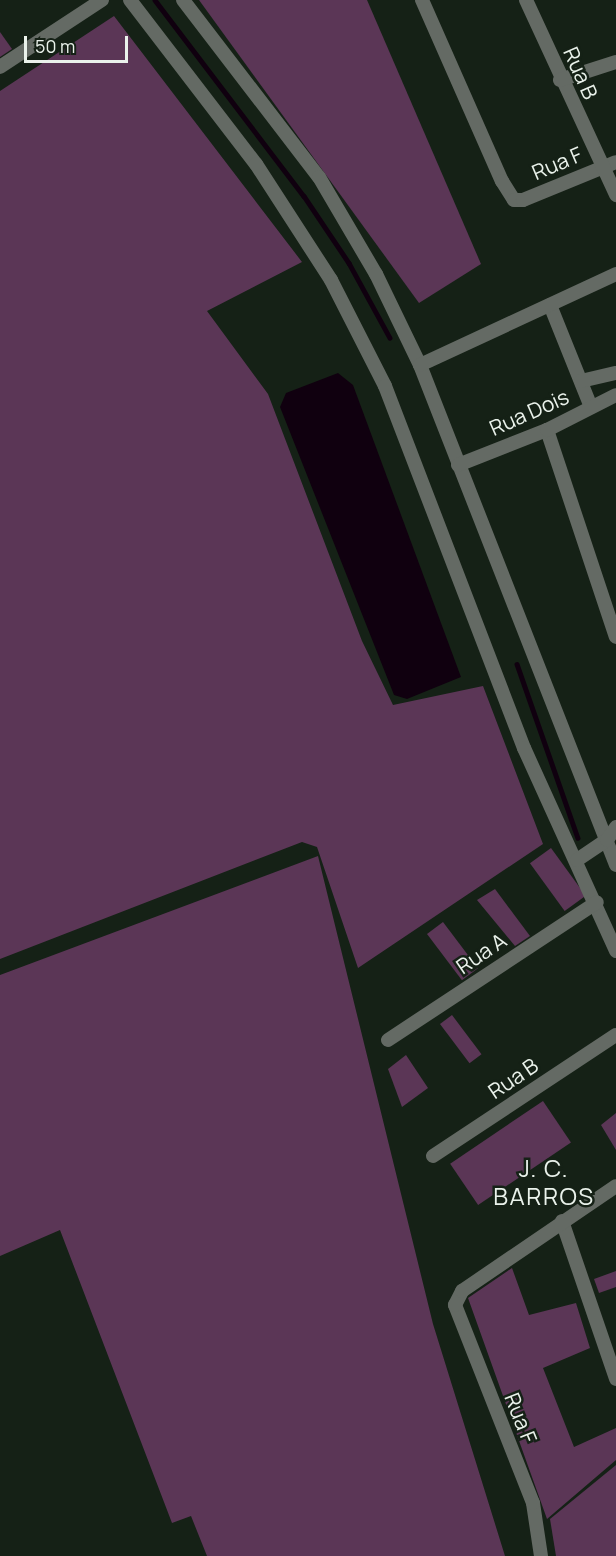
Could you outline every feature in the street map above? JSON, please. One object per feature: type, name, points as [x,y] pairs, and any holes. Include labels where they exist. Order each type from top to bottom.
[{"type":"street","points":[[0,67],[102,0]]},
{"type":"street","points":[[130,0],[256,165],[331,280],[386,386],[524,748],[597,902],[616,951]]},
{"type":"street","points":[[183,0],[319,177],[376,274],[420,365],[616,863]]},
{"type":"street","name":"Rua F","points":[[422,0],[502,181],[514,200],[523,200],[616,162]]},
{"type":"street","name":"Rua B","points":[[526,0],[560,80],[616,195]]},
{"type":"street","points":[[560,80],[616,62]]},
{"type":"street","points":[[420,365],[616,274]]},
{"type":"street","points":[[550,305],[591,407]]},
{"type":"street","name":"Rua Dois","points":[[581,381],[616,373]]},
{"type":"street","name":"Rua Dois","points":[[458,465],[547,430],[616,395]]},
{"type":"street","points":[[547,430],[616,637]]},
{"type":"street","points":[[577,860],[607,840],[616,827]]},
{"type":"street","name":"Rua A","points":[[388,1040],[597,902]]},
{"type":"street","name":"Rua B","points":[[433,1156],[616,1035]]},
{"type":"street","points":[[616,1186],[562,1221],[616,1379]]},
{"type":"street","name":"Rua F","points":[[541,1556],[532,1503],[458,1316],[457,1297],[562,1221]]},
{"type":"shaded area","points":[[199,0],[367,0],[481,264],[419,303]]},
{"type":"shaded area","points":[[114,16],[302,262],[207,311],[268,394],[362,641],[393,705],[483,686],[543,844],[358,968],[317,847],[302,842],[0,959],[0,91]]},
{"type":"shaded area","points":[[0,32],[12,49],[0,57]]},
{"type":"shaded area","points":[[338,373],[353,385],[461,677],[407,699],[394,695],[280,407],[286,393]]},
{"type":"shaded area","points":[[551,848],[586,896],[565,911],[530,863]]},
{"type":"shaded area","points":[[318,856],[433,1324],[505,1556],[207,1556],[191,1516],[172,1523],[60,1230],[0,1256],[0,975]]},
{"type":"shaded area","points":[[495,889],[530,936],[515,946],[477,900]]},
{"type":"shaded area","points":[[443,922],[478,968],[462,980],[427,934]]},
{"type":"shaded area","points":[[452,1015],[481,1054],[470,1063],[440,1024]]},
{"type":"shaded area","points":[[406,1055],[428,1088],[402,1107],[388,1069]]},
{"type":"shaded area","points":[[543,1101],[571,1142],[478,1205],[450,1164]]},
{"type":"shaded area","points":[[616,1113],[616,1150],[601,1125]]},
{"type":"shaded area","points":[[512,1268],[529,1315],[576,1303],[590,1348],[543,1368],[574,1447],[616,1428],[616,1460],[547,1519],[468,1298]]},
{"type":"shaded area","points":[[616,1271],[616,1287],[599,1293],[594,1279]]},
{"type":"shaded area","points":[[616,1465],[616,1556],[556,1556],[550,1519]]},
{"type":"waterway","points":[[155,0],[304,196],[349,263],[390,338]]},
{"type":"waterway","points":[[517,664],[578,838]]},
{"type":"district","name":"J. C. BARROS","points":[[544,1182]]}]
